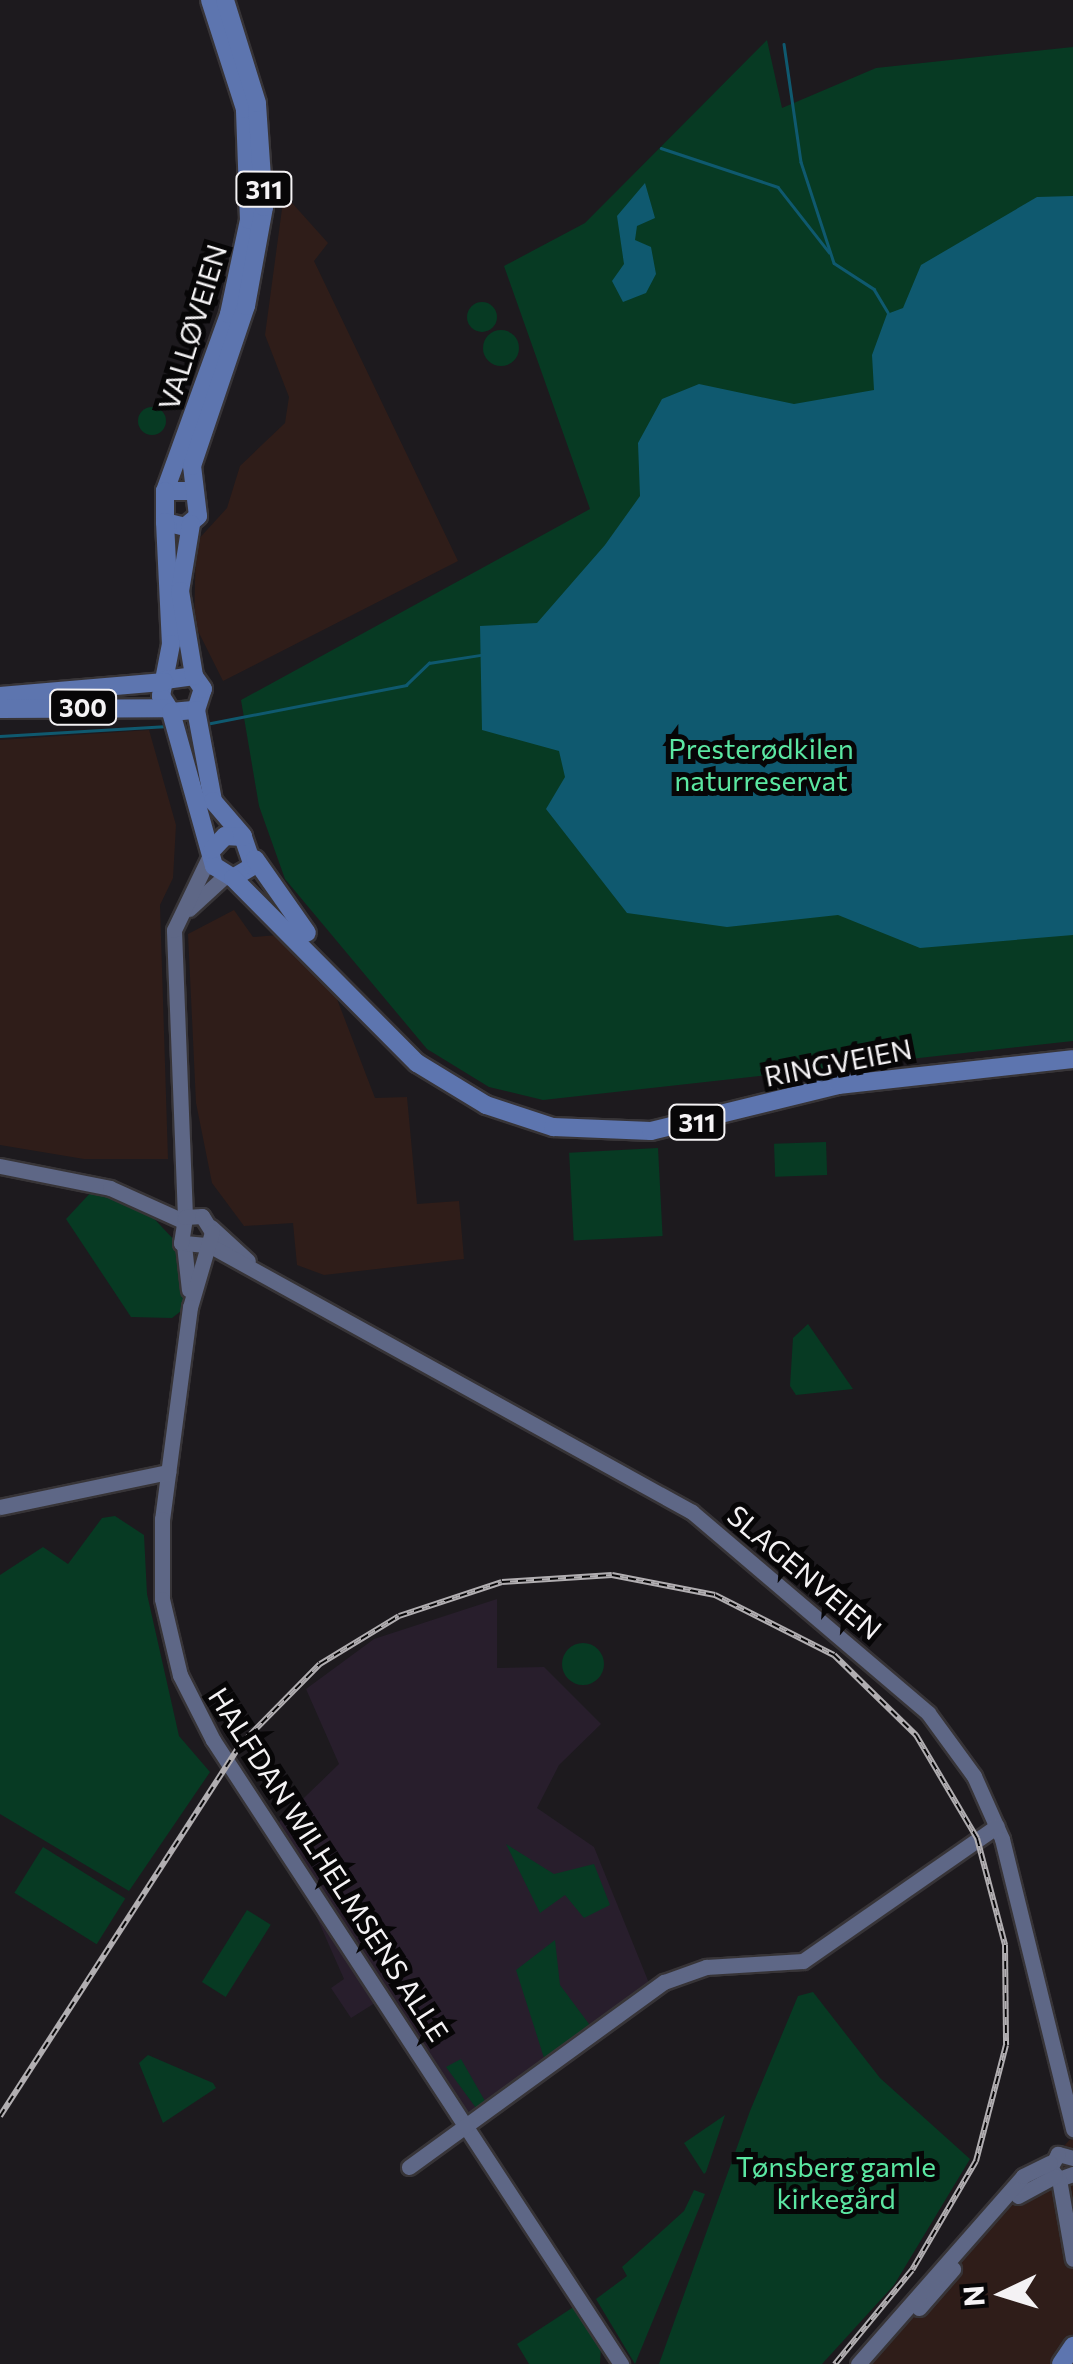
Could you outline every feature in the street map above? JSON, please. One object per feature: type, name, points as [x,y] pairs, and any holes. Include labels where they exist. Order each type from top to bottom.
[{"type":"main road","name":"VALLØVEIEN","points":[[210,0],[245,110],[249,220],[230,314],[165,491],[165,681],[213,801],[243,837]]},
{"type":"main road","name":"VALLØVEIEN","points":[[182,719],[204,697],[194,676],[180,591],[191,524],[200,510],[192,490],[196,452],[253,279],[264,208],[258,103],[226,0]]},
{"type":"main road","points":[[165,491],[192,490]]},
{"type":"main road","points":[[165,522],[191,524]]},
{"type":"main road","points":[[165,681],[194,676]]},
{"type":"main road","name":"300","points":[[0,696],[165,681]]},
{"type":"main road","name":"300","points":[[0,709],[182,719]]},
{"type":"main road","name":"RINGVEIEN","points":[[182,719],[213,850],[229,877],[417,1062],[465,1094],[588,1132],[678,1127],[860,1082],[1073,1059]]},
{"type":"main road","points":[[195,1220],[174,930],[213,850],[225,836],[243,837]]},
{"type":"main road","name":"RINGVEIEN","points":[[243,837],[358,1002]]},
{"type":"main road","points":[[195,1220],[182,932],[198,895],[255,858]]},
{"type":"main road","name":"SLAGENVEIEN","points":[[0,1166],[131,1195],[195,1220],[263,1272]]},
{"type":"main road","name":"SLAGENVEIEN","points":[[131,1195],[181,1242]]},
{"type":"main road","name":"HALFDAN WILHELMSENS ALLE","points":[[190,1307],[181,1242],[195,1220]]},
{"type":"main road","name":"HALFDAN WILHELMSENS ALLE","points":[[195,1220],[206,1244],[190,1307],[168,1472],[162,1599],[187,1691],[621,2364]]},
{"type":"main road","points":[[181,1242],[206,1244]]},
{"type":"main road","name":"SLAGENVEIEN","points":[[206,1244],[263,1272],[707,1523],[928,1714],[997,1826],[1072,2122],[1065,2166],[1073,2259]]},
{"type":"main road","points":[[0,1507],[168,1472]]},
{"type":"main road","points":[[409,2168],[682,1972],[802,1961],[997,1826]]},
{"type":"main road","points":[[858,2364],[1023,2176],[1065,2166]]},
{"type":"main road","points":[[870,2364],[1030,2184],[1065,2166]]},
{"type":"main road","name":"SLAGENVEIEN","points":[[1065,2166],[1073,2202]]},
{"type":"main road","name":"HALFDAN WILHELMSENS ALLE","points":[[606,2341],[610,2364]]},
{"type":"main road","points":[[1061,2364],[1073,2346]]},
{"type":"shaded area","points":[[284,194],[328,243],[314,261],[458,561],[223,681],[194,623],[196,542],[227,508],[240,466],[285,423],[289,397],[265,335]]},
{"type":"shaded area","points":[[149,730],[176,825],[173,878],[160,905],[168,1159],[84,1159],[0,1145],[0,740]]},
{"type":"shaded area","points":[[234,910],[253,937],[278,935],[299,951],[337,999],[375,1098],[407,1097],[417,1204],[459,1201],[464,1259],[324,1275],[297,1265],[293,1223],[244,1226],[212,1183],[196,1103],[188,934]]},
{"type":"shaded area","points":[[497,1599],[497,1668],[544,1667],[601,1724],[559,1765],[537,1808],[594,1847],[653,1993],[456,2126],[375,2003],[351,2018],[331,1988],[344,1979],[276,1825],[339,1764],[306,1689],[374,1639]]},
{"type":"shaded area","points":[[1073,2136],[1073,2364],[869,2364]]},
{"type":"green space","name":"Presterødkilen naturreservat","points":[[767,40],[782,108],[876,68],[1073,47],[1073,1041],[543,1100],[489,1087],[427,1049],[285,879],[259,806],[241,700],[590,509],[504,266],[585,223]]},
{"type":"green space","points":[[482,302],[496,311],[497,317],[488,331],[482,332],[468,323],[467,317],[476,303]]},
{"type":"green space","points":[[501,330],[514,335],[519,348],[514,361],[501,366],[488,361],[483,348],[488,335]]},
{"type":"green space","points":[[152,407],[162,411],[166,421],[162,431],[152,435],[142,431],[138,421],[142,411]]},
{"type":"green space","points":[[826,1142],[827,1175],[775,1177],[774,1144]]},
{"type":"green space","points":[[658,1148],[663,1236],[574,1241],[569,1153]]},
{"type":"green space","points":[[93,1190],[145,1209],[177,1243],[185,1308],[172,1318],[131,1317],[66,1219]]},
{"type":"green space","points":[[808,1324],[853,1389],[796,1395],[790,1386],[793,1338]]},
{"type":"green space","points":[[115,1516],[144,1535],[147,1594],[179,1736],[210,1772],[129,1891],[0,1814],[0,1575],[43,1547],[68,1564],[102,1518]]},
{"type":"green space","points":[[583,1643],[598,1649],[604,1664],[598,1679],[583,1685],[568,1679],[562,1664],[568,1649]]},
{"type":"green space","points":[[506,1844],[554,1874],[594,1864],[610,1905],[584,1918],[565,1895],[540,1913]]},
{"type":"green space","points":[[43,1847],[125,1898],[97,1944],[14,1893]]},
{"type":"green space","points":[[247,1910],[271,1925],[226,1997],[202,1982]]},
{"type":"green space","points":[[555,1940],[560,1985],[592,2028],[545,2061],[516,1970]]},
{"type":"green space","name":"Tønsberg gamle kirkegård","points":[[813,1992],[880,2078],[970,2159],[894,2285],[822,2364],[659,2364],[750,2111],[798,1996]]},
{"type":"green space","points":[[148,2055],[213,2083],[216,2088],[163,2123],[139,2063]]},
{"type":"green space","points":[[461,2059],[485,2101],[476,2108],[446,2067]]},
{"type":"green space","points":[[725,2115],[706,2172],[704,2174],[684,2143]]},
{"type":"green space","points":[[694,2190],[705,2194],[635,2364],[596,2299],[627,2276],[622,2267],[684,2211]]},
{"type":"green space","points":[[575,2306],[601,2346],[600,2364],[529,2364],[517,2344]]},
{"type":"water","points":[[645,183],[655,218],[637,226],[635,240],[651,247],[656,274],[646,293],[623,302],[612,281],[624,264],[617,216]]},
{"type":"water","points":[[1073,196],[1073,935],[920,948],[838,915],[727,927],[627,913],[546,809],[565,777],[559,751],[482,730],[480,626],[537,623],[605,545],[640,496],[638,443],[662,399],[699,384],[794,404],[874,390],[872,355],[887,314],[903,308],[921,265],[1037,197]]},
{"type":"waterway","points":[[784,44],[801,162],[834,263],[874,289],[888,312]]},
{"type":"waterway","points":[[661,148],[778,187],[829,252]]},
{"type":"waterway","points":[[206,724],[406,685],[429,663],[480,655]]},
{"type":"waterway","points":[[0,736],[168,726]]},
{"type":"railway","points":[[0,2116],[239,1746],[320,1664],[399,1616],[502,1582],[612,1575],[715,1595],[834,1655],[916,1735],[977,1838],[1005,1945],[1006,2045],[976,2161],[912,2270],[835,2364]]}]
